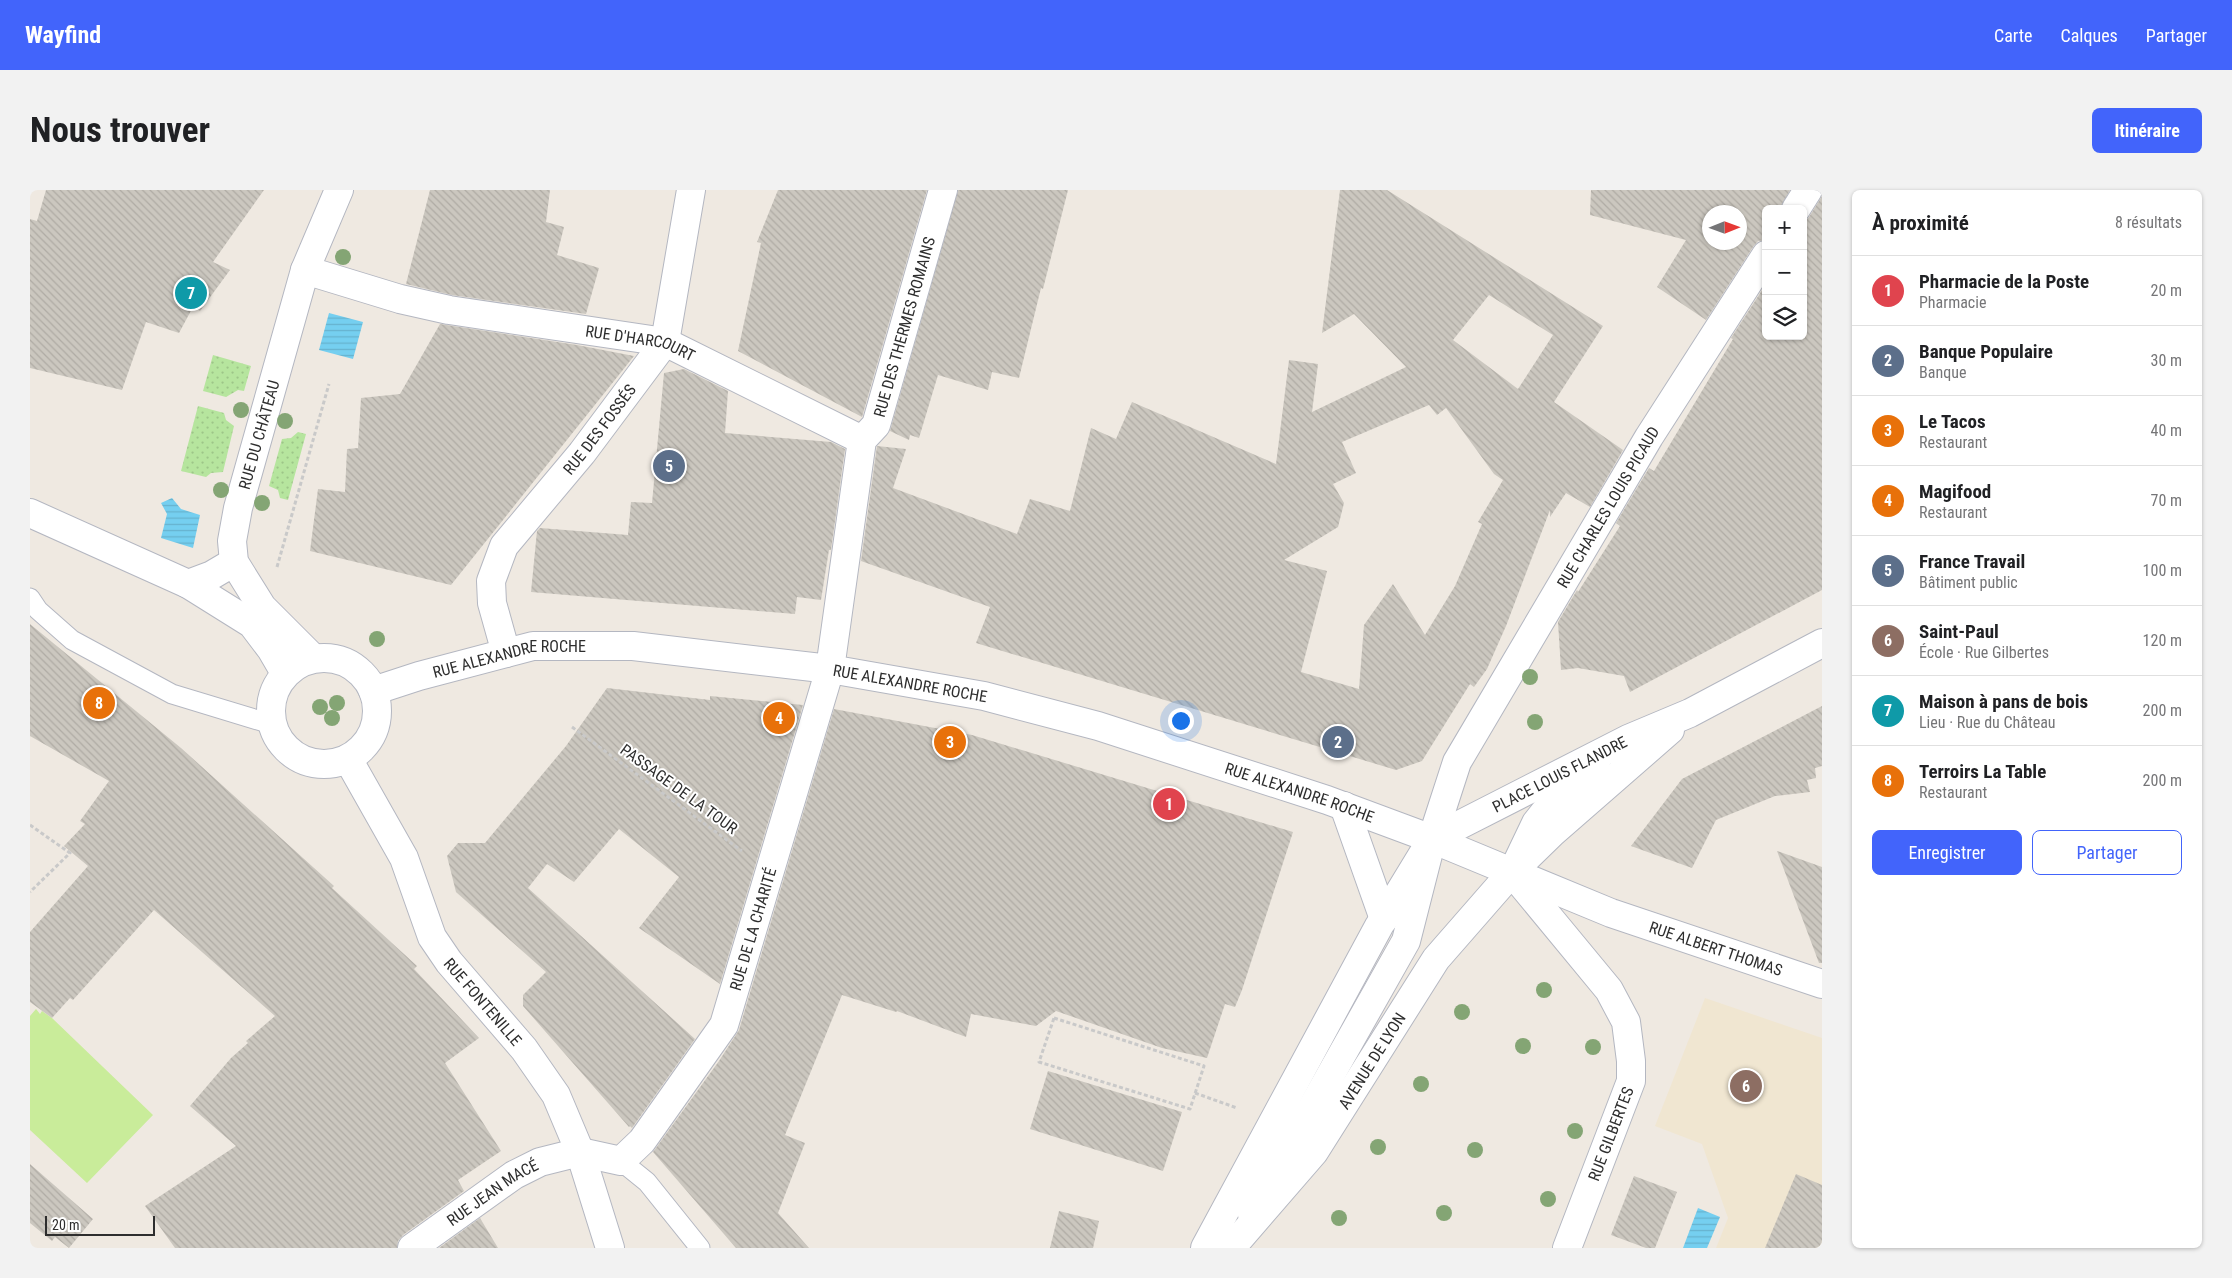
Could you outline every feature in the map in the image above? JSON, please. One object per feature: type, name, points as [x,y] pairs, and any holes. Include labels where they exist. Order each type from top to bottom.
[{"type":"street","name":"RUE DU CHÂTEAU","points":[[314,658],[262,607],[234,562],[232,541],[238,508],[306,270],[339,190]]},
{"type":"street","name":"RUE DES FOSSÉS","points":[[506,653],[492,603],[491,581],[504,546],[582,453],[665,342],[690,190]]},
{"type":"street","name":"RUE DES THERMES ROMAINS","points":[[862,440],[876,425],[943,190]]},
{"type":"street","points":[[1799,205],[1808,190]]},
{"type":"street","name":"RUE CHARLES LOUIS PICAUD","points":[[1432,839],[1457,762],[1649,437],[1762,261]]},
{"type":"street","name":"RUE D'HARCOURT","points":[[306,270],[400,299],[449,310],[665,342],[862,440]]},
{"type":"street","points":[[830,669],[862,440]]},
{"type":"street","points":[[30,513],[188,584],[252,624],[271,649],[285,673]]},
{"type":"street","points":[[188,584],[212,575],[234,562]]},
{"type":"street","points":[[1512,872],[1593,795],[1690,713],[1822,642]]},
{"type":"street","name":"RUE ALEXANDRE ROCHE","points":[[374,691],[419,676],[533,646],[633,646],[830,669],[984,696],[1098,726],[1344,806],[1432,839]]},
{"type":"street","points":[[328,657],[349,664],[366,678],[374,691],[377,706],[376,722],[371,737],[361,749],[348,759],[333,764],[317,764],[302,760],[283,745],[271,724],[270,706],[275,688],[285,673],[298,664],[314,658],[328,657]]},
{"type":"street","name":"RUE DE LA CHARITÉ","points":[[621,1162],[642,1141],[724,1025],[830,669]]},
{"type":"street","name":"PLACE LOUIS FLANDRE","points":[[1432,839],[1606,750],[1690,713]]},
{"type":"street","points":[[1512,872],[1536,823],[1555,799],[1606,750]]},
{"type":"street","name":"RUE FONTENILLE","points":[[348,759],[404,858],[432,937],[449,962],[524,1048],[556,1095],[580,1152],[610,1248]]},
{"type":"street","points":[[1344,806],[1384,919]]},
{"type":"street","points":[[1432,839],[1512,872]]},
{"type":"street","points":[[1205,1248],[1384,919],[1432,839]]},
{"type":"street","points":[[1235,1242],[1406,942],[1432,839]]},
{"type":"street","name":"RUE ALBERT THOMAS","points":[[1512,872],[1611,913],[1822,984]]},
{"type":"street","name":"RUE GILBERTES","points":[[1512,872],[1609,990],[1626,1022],[1632,1061],[1631,1081],[1567,1248]]},
{"type":"street","name":"AVENUE DE LYON","points":[[1235,1242],[1314,1152],[1436,959],[1512,872]]},
{"type":"street","points":[[580,1152],[621,1162]]},
{"type":"street","name":"RUE JEAN MACÉ","points":[[412,1248],[514,1175],[540,1162],[580,1152]]},
{"type":"lane","points":[[30,598],[38,610],[72,640],[172,694],[271,724]]},
{"type":"lane","points":[[621,1162],[647,1182],[700,1248]]},
{"type":"path","points":[[276,572],[329,384]]},
{"type":"path","name":"PASSAGE DE LA TOUR","points":[[572,727],[771,872]]},
{"type":"path","points":[[30,825],[70,853],[30,892]]},
{"type":"path","points":[[1054,1018],[1204,1066],[1195,1093],[1190,1109],[1039,1062],[1054,1018]]},
{"type":"path","points":[[1195,1093],[1237,1108]]},
{"type":"shaded area","points":[[1705,998],[1822,1038],[1822,1248],[1716,1248],[1728,1218],[1702,1144],[1655,1126]]},
{"type":"green space","points":[[213,355],[251,366],[244,391],[238,390],[226,397],[203,391]]},
{"type":"green space","points":[[198,406],[224,413],[226,420],[234,426],[223,472],[211,473],[206,477],[181,471]]},
{"type":"green space","points":[[298,432],[306,434],[288,500],[280,498],[278,490],[269,486],[282,439],[291,438]]},
{"type":"green space","points":[[36,1009],[40,1014],[42,1011],[52,1018],[153,1115],[87,1183],[30,1130],[30,1016]]},
{"type":"water","points":[[329,313],[363,322],[353,359],[319,350]]},
{"type":"water","points":[[172,498],[181,509],[200,515],[193,548],[161,538],[167,514],[161,503]]},
{"type":"water","points":[[1698,1208],[1720,1217],[1707,1248],[1683,1248]]},
{"type":"building","points":[[46,190],[264,190],[213,262],[230,270],[200,311],[193,307],[179,333],[146,322],[122,390],[30,368],[30,219],[37,221]]},
{"type":"building","points":[[430,190],[550,190],[546,222],[564,227],[557,255],[599,268],[586,314],[452,295],[406,284]]},
{"type":"building","points":[[778,190],[927,190],[862,417],[738,351],[761,243],[757,242]]},
{"type":"building","points":[[958,190],[1068,190],[1019,378],[992,372],[988,390],[938,375],[919,438],[910,435],[909,440],[890,431]]},
{"type":"building","points":[[1340,190],[1387,190],[1603,326],[1554,402],[1623,450],[1590,507],[1566,493],[1550,517],[1550,510],[1506,626],[1487,669],[1474,687],[1470,684],[1422,761],[1396,770],[976,643],[990,607],[861,561],[877,446],[906,449],[893,488],[1017,534],[1030,499],[1070,511],[1091,428],[1116,439],[1132,402],[1276,464],[1289,360],[1318,364],[1312,412],[1406,367],[1354,314],[1322,333]],"holes":[[[1489,295],[1553,335],[1518,389],[1453,340]],[[1429,405],[1437,415],[1446,408],[1494,474],[1503,480],[1478,522],[1482,524],[1455,586],[1425,635],[1393,584],[1364,625],[1359,689],[1301,672],[1327,571],[1284,560],[1338,527],[1344,503],[1333,484],[1356,473],[1342,442]]]},
{"type":"building","points":[[1591,190],[1790,190],[1782,205],[1762,205],[1762,240],[1758,241],[1753,247],[1706,320],[1657,287],[1686,240],[1590,215]]},
{"type":"building","points":[[1822,196],[1822,590],[1630,692],[1624,676],[1578,668],[1561,670],[1558,622],[1620,526],[1616,523],[1649,468],[1654,471],[1733,339],[1731,338],[1762,290],[1762,340],[1807,340],[1807,219]]},
{"type":"building","points":[[440,324],[577,345],[634,356],[451,585],[310,551],[318,489],[345,492],[347,449],[358,448],[361,398],[400,394]]},
{"type":"building","points":[[684,369],[728,391],[725,433],[831,442],[845,449],[831,550],[829,550],[821,600],[797,597],[795,614],[531,592],[537,531],[540,528],[628,535],[631,502],[652,503],[664,373]]},
{"type":"building","points":[[30,624],[181,748],[334,886],[332,888],[417,966],[414,969],[479,1038],[445,1063],[501,1151],[458,1180],[464,1191],[403,1235],[398,1241],[397,1248],[175,1248],[145,1206],[236,1146],[190,1106],[231,1058],[248,1043],[246,1041],[275,1016],[154,910],[73,1000],[70,998],[52,1018],[30,1002],[30,932],[88,866],[64,846],[85,824],[80,821],[109,781],[30,736]]},
{"type":"building","points":[[607,688],[710,700],[710,696],[803,705],[720,984],[639,928],[679,877],[619,829],[574,882],[547,864],[528,888],[695,1039],[632,1128],[629,1127],[523,1006],[523,995],[546,972],[456,892],[447,856],[458,843],[485,843],[566,746]]},
{"type":"building","points":[[1822,706],[1822,766],[1815,768],[1816,778],[1807,780],[1810,792],[1775,796],[1716,820],[1692,868],[1631,846],[1682,779]]},
{"type":"building","points":[[834,709],[972,735],[1293,832],[1242,990],[1235,1007],[1225,1004],[1207,1058],[1162,1048],[1056,1011],[1036,1026],[971,1014],[966,1037],[897,1011],[842,995],[785,1135],[805,1143],[778,1213],[809,1248],[736,1248],[653,1152],[719,1061],[739,1030]]},
{"type":"building","points":[[1777,851],[1822,867],[1822,963],[1819,963]]},
{"type":"building","points":[[1048,1071],[1182,1112],[1163,1171],[1030,1129]]},
{"type":"building","points":[[30,1164],[93,1219],[69,1248],[55,1237],[52,1241],[30,1223]]},
{"type":"building","points":[[1796,1174],[1822,1185],[1822,1248],[1765,1248]]},
{"type":"building","points":[[1634,1176],[1677,1192],[1655,1248],[1646,1248],[1611,1235]]},
{"type":"building","points":[[1059,1211],[1099,1221],[1093,1248],[1050,1248]]},
{"type":"building","points":[[480,1218],[498,1248],[439,1248]]},
{"type":"place","name":"Maison à pans de bois","points":[[191,293]]},
{"type":"place","name":"France Travail","points":[[669,466]]},
{"type":"place","name":"Terroirs La Table","points":[[99,703]]},
{"type":"place","name":"Magifood","points":[[779,718]]},
{"type":"place","name":"Le Tacos","points":[[950,742]]},
{"type":"place","name":"Banque Populaire","points":[[1338,742]]},
{"type":"place","name":"Pharmacie de la Poste","points":[[1169,804]]},
{"type":"place","name":"Saint-Paul","points":[[1746,1086]]}]
